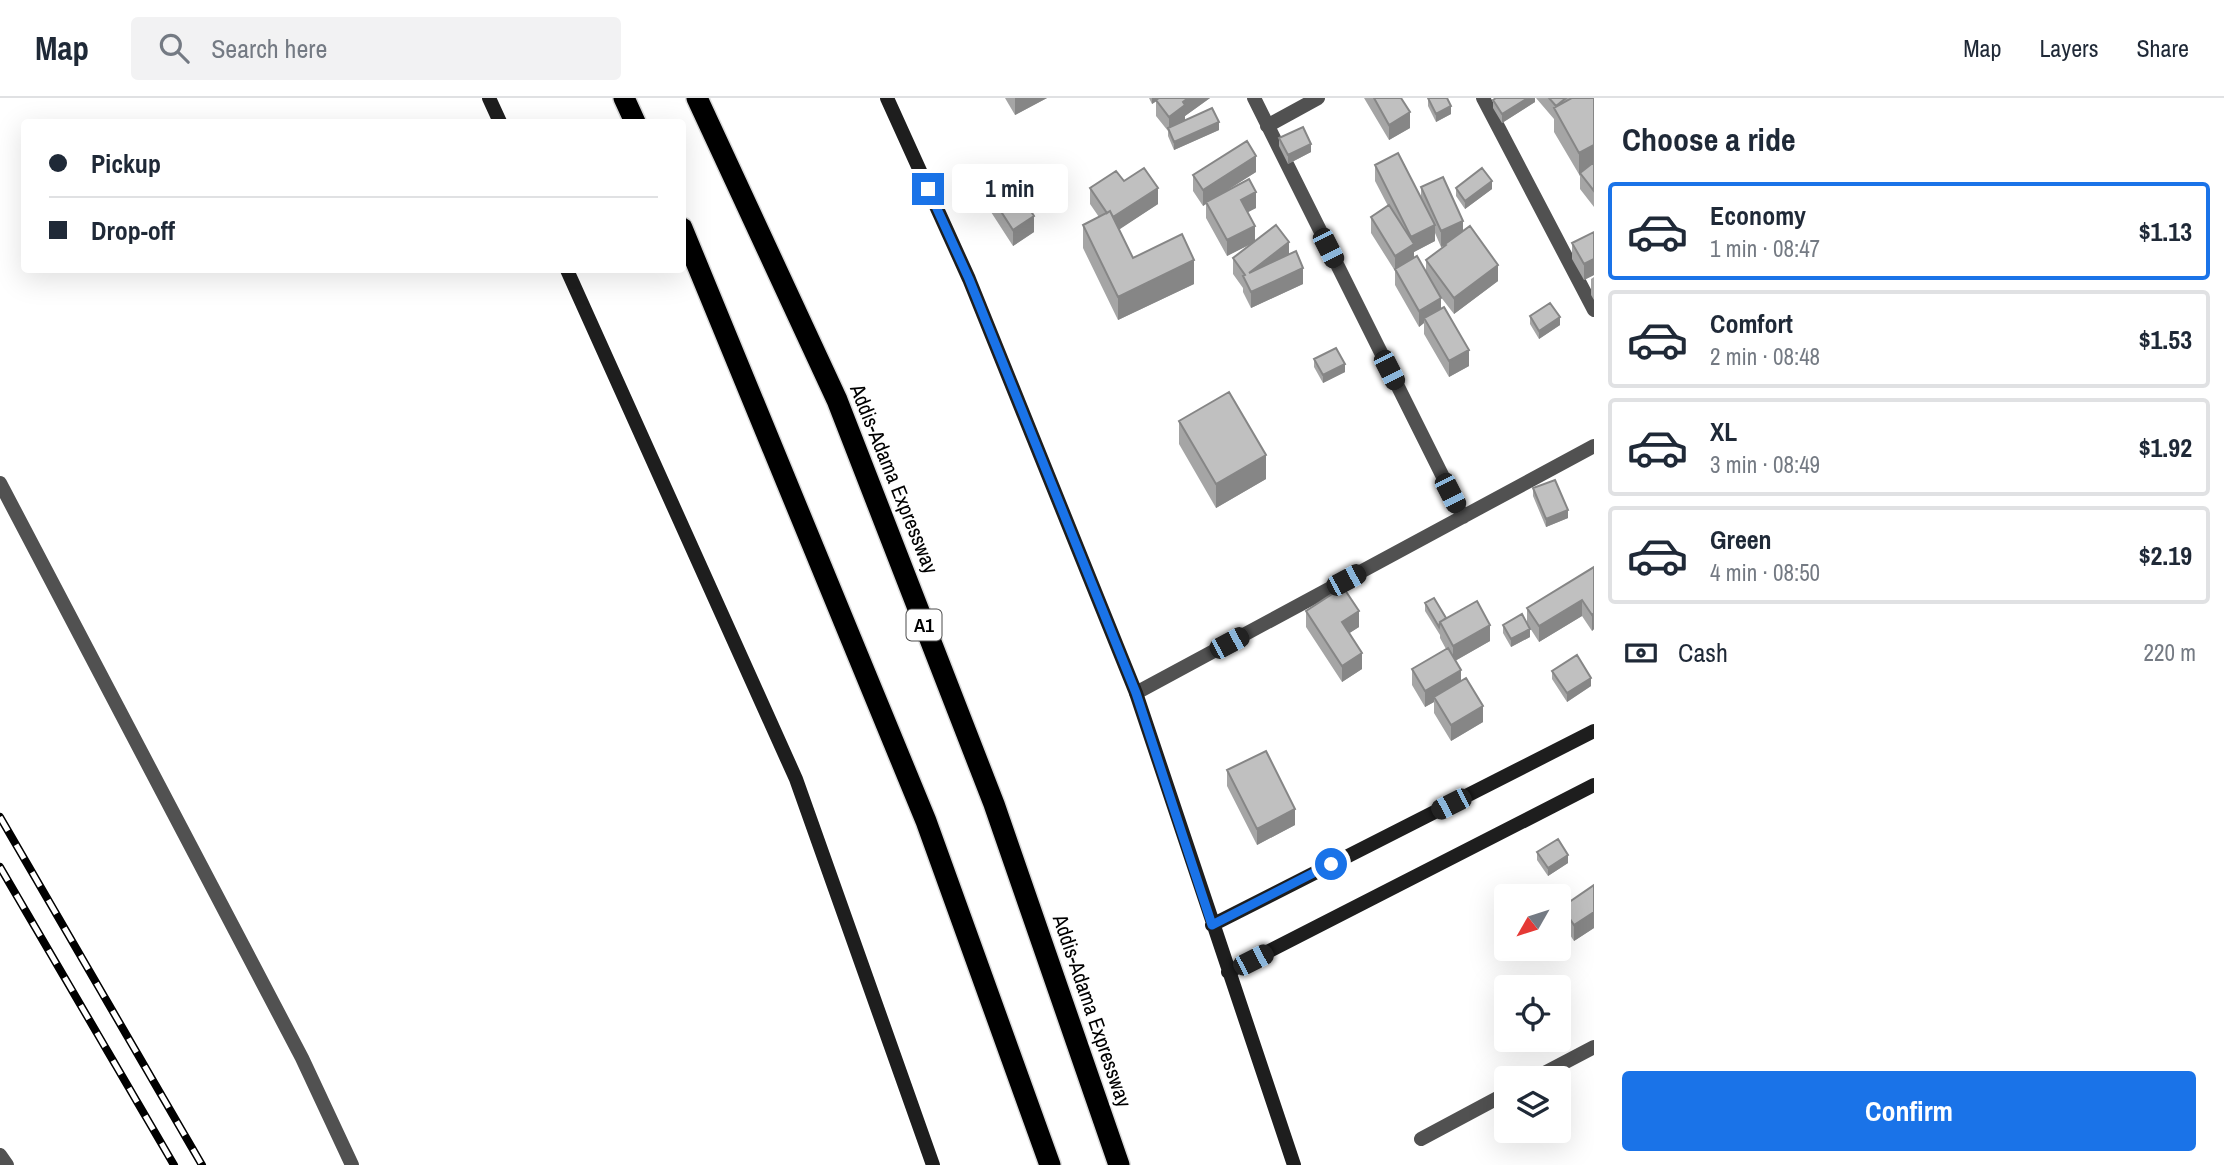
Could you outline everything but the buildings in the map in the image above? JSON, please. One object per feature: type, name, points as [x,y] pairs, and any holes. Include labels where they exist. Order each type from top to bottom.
[{"type":"highway","points":[[624,98],[634,119]]},
{"type":"highway","name":"Addis-Adama Expressway","points":[[697,98],[837,400],[994,804],[1119,1165]]},
{"type":"highway","points":[[686,238],[926,821],[1050,1165]]},
{"type":"street","points":[[489,98],[499,119]]},
{"type":"street","points":[[887,98],[969,279],[1136,693],[1294,1165]]},
{"type":"street","points":[[1254,98],[1463,517]]},
{"type":"street","points":[[1267,126],[1318,98]]},
{"type":"street","points":[[1483,98],[1594,310]]},
{"type":"street","points":[[568,273],[796,779],[933,1165]]},
{"type":"street","points":[[1136,693],[1594,446]]},
{"type":"street","points":[[0,483],[296,1046],[352,1165]]},
{"type":"street","points":[[1212,925],[1594,731]]},
{"type":"street","points":[[1228,972],[1594,785]]},
{"type":"street","points":[[1558,1066],[1594,1047]]},
{"type":"street","points":[[1421,1139],[1494,1100]]},
{"type":"street","points":[[0,1155],[7,1165]]},
{"type":"railway","points":[[0,817],[202,1165]]},
{"type":"railway","points":[[0,867],[174,1165]]},
{"type":"route","points":[[928,189],[969,279],[1136,693],[1212,925],[1331,864]]}]
